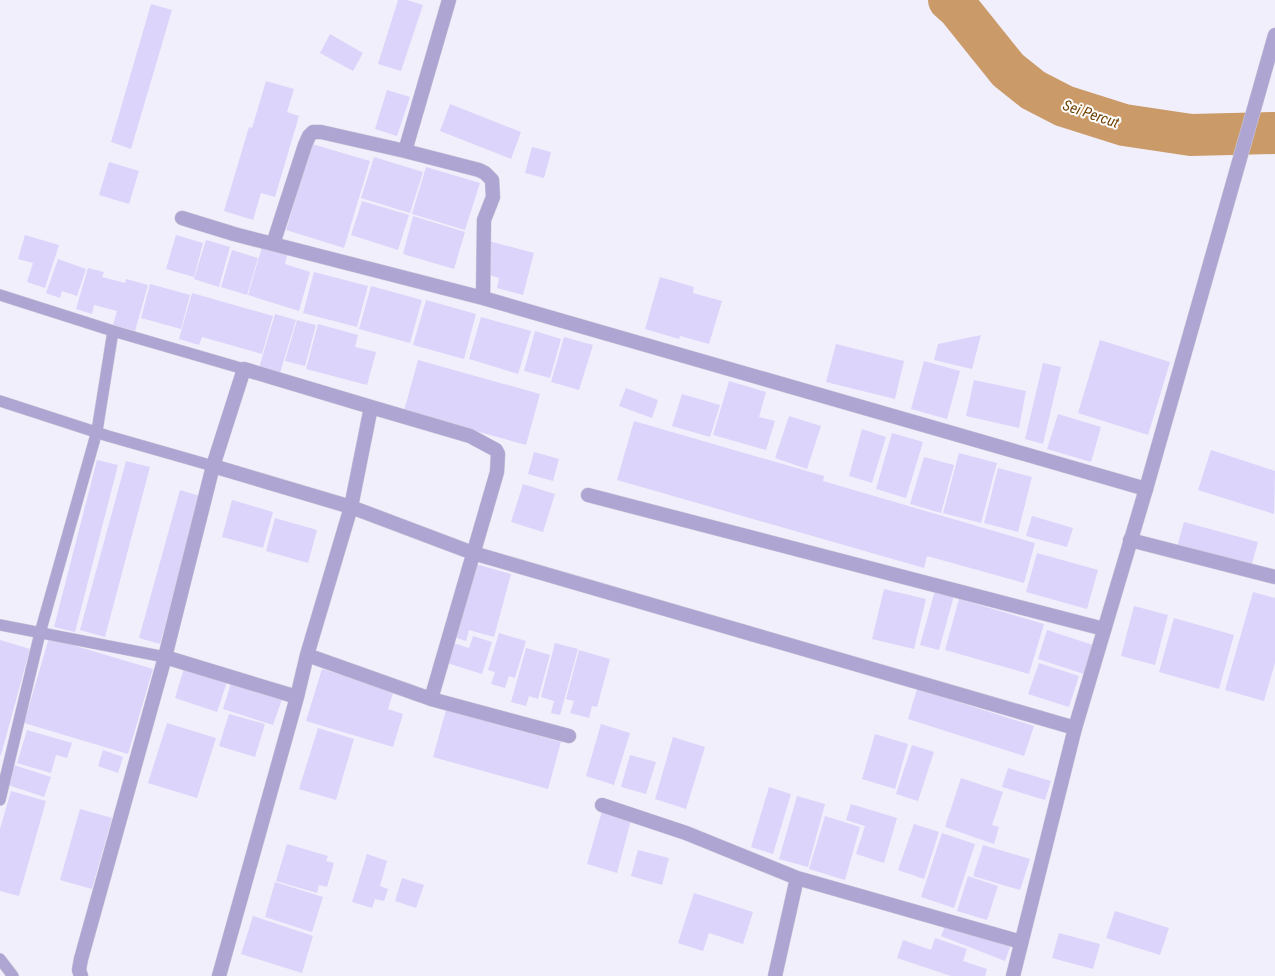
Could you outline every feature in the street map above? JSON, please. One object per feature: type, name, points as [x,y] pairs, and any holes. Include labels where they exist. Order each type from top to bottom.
[{"type":"street","points":[[406,151],[449,0]]},
{"type":"street","points":[[1013,976],[1075,728],[1146,489],[1273,40]]},
{"type":"street","points":[[273,244],[308,136],[313,132],[321,132],[406,151],[479,170],[492,180],[493,197],[484,220],[483,298]]},
{"type":"street","points":[[182,218],[273,244],[483,298],[1146,489]]},
{"type":"street","points":[[81,976],[78,970],[165,657],[213,466],[244,369],[470,436],[496,450],[498,454],[498,472],[431,699]]},
{"type":"street","points":[[219,976],[297,697],[307,654],[351,507],[371,407]]},
{"type":"street","points":[[213,466],[351,507],[473,553],[1075,728]]},
{"type":"street","points":[[588,495],[1104,629]]},
{"type":"street","points":[[1130,540],[1275,577]]},
{"type":"street","points":[[307,654],[431,699],[569,736]]},
{"type":"street","points":[[165,657],[297,697]]},
{"type":"street","points":[[602,805],[686,833],[797,878],[1021,942]]},
{"type":"street","points":[[775,976],[797,878]]},
{"type":"lane","points":[[0,295],[113,331],[244,369]]},
{"type":"lane","points":[[0,800],[4,768],[97,431],[113,331]]},
{"type":"lane","points":[[0,401],[213,466]]},
{"type":"lane","points":[[0,625],[165,657]]},
{"type":"lane","points":[[0,959],[13,976]]},
{"type":"building","points":[[398,0],[407,0],[423,5],[401,71],[378,64]]},
{"type":"building","points":[[151,4],[172,10],[131,149],[111,142]]},
{"type":"building","points":[[330,34],[363,53],[353,71],[320,53]]},
{"type":"building","points":[[266,81],[294,89],[287,112],[299,116],[275,197],[261,193],[253,220],[224,211],[249,127],[252,128]]},
{"type":"building","points":[[387,90],[410,97],[397,136],[375,129]]},
{"type":"building","points":[[450,104],[521,132],[511,159],[440,131]]},
{"type":"building","points":[[312,144],[370,161],[344,248],[286,230]]},
{"type":"building","points":[[532,147],[551,152],[544,178],[525,173]]},
{"type":"building","points":[[374,157],[423,172],[410,213],[361,198]]},
{"type":"building","points":[[109,162],[139,171],[129,204],[99,195]]},
{"type":"building","points":[[426,167],[480,183],[465,230],[412,214]]},
{"type":"building","points":[[362,201],[409,215],[398,250],[351,235]]},
{"type":"building","points":[[413,216],[465,232],[454,269],[403,254]]},
{"type":"building","points":[[25,235],[59,245],[45,288],[27,282],[33,263],[18,259]]},
{"type":"building","points":[[176,235],[203,243],[194,277],[166,269]]},
{"type":"building","points":[[206,240],[230,247],[219,287],[194,279]]},
{"type":"building","points":[[485,240],[534,253],[523,295],[497,288],[499,278],[483,273]]},
{"type":"building","points":[[262,247],[287,255],[285,264],[310,272],[299,311],[248,295]]},
{"type":"building","points":[[232,250],[258,258],[247,295],[221,287]]},
{"type":"building","points":[[58,259],[86,269],[77,296],[62,291],[60,298],[46,293]]},
{"type":"building","points":[[88,268],[104,272],[102,277],[125,283],[126,279],[148,285],[135,331],[113,325],[117,311],[94,305],[92,314],[76,309]]},
{"type":"building","points":[[314,272],[368,286],[357,327],[303,313]]},
{"type":"building","points":[[660,277],[694,287],[693,293],[722,301],[709,344],[680,336],[679,339],[645,329]]},
{"type":"building","points":[[150,284],[190,295],[181,329],[141,318]]},
{"type":"building","points":[[371,286],[422,300],[410,343],[359,329]]},
{"type":"building","points":[[192,293],[273,316],[262,354],[202,337],[199,345],[179,339]]},
{"type":"building","points":[[426,300],[476,314],[464,359],[413,345]]},
{"type":"building","points":[[275,314],[296,320],[280,373],[259,368]]},
{"type":"building","points":[[481,317],[531,331],[518,374],[469,359]]},
{"type":"building","points":[[297,320],[316,325],[305,366],[285,361]]},
{"type":"building","points":[[318,324],[358,335],[355,347],[376,352],[367,385],[306,369]]},
{"type":"building","points":[[535,331],[561,339],[550,378],[524,371]]},
{"type":"building","points":[[981,335],[972,369],[934,360],[938,344]]},
{"type":"building","points":[[564,337],[593,345],[579,390],[551,382]]},
{"type":"building","points":[[1100,340],[1170,362],[1148,435],[1078,413]]},
{"type":"building","points":[[836,344],[904,361],[895,399],[826,382]]},
{"type":"building","points":[[418,360],[540,394],[526,445],[404,411]]},
{"type":"building","points":[[924,361],[960,371],[947,419],[911,409]]},
{"type":"building","points":[[1043,363],[1061,367],[1043,444],[1025,439]]},
{"type":"building","points":[[974,380],[1026,391],[1019,428],[966,416]]},
{"type":"building","points":[[729,381],[766,392],[759,417],[775,421],[766,450],[713,435]]},
{"type":"building","points":[[626,388],[658,400],[652,418],[619,406]]},
{"type":"building","points":[[682,394],[720,405],[710,437],[672,426]]},
{"type":"building","points":[[1058,414],[1101,427],[1091,462],[1047,449]]},
{"type":"building","points":[[789,416],[821,426],[807,469],[775,458]]},
{"type":"building","points":[[634,421],[824,476],[823,481],[1035,543],[1024,583],[927,556],[924,568],[617,480]]},
{"type":"building","points":[[862,429],[886,437],[872,483],[849,476]]},
{"type":"building","points":[[892,433],[923,442],[906,498],[876,489]]},
{"type":"building","points":[[1211,450],[1275,471],[1274,514],[1198,490]]},
{"type":"building","points":[[534,452],[559,459],[553,481],[528,474]]},
{"type":"building","points":[[959,453],[997,463],[981,523],[943,513]]},
{"type":"building","points":[[924,457],[954,465],[941,513],[910,504]]},
{"type":"building","points":[[97,460],[118,465],[75,632],[54,627]]},
{"type":"building","points":[[126,461],[150,467],[105,637],[80,630]]},
{"type":"building","points":[[998,468],[1032,477],[1018,532],[984,523]]},
{"type":"building","points":[[523,484],[555,494],[543,532],[511,522]]},
{"type":"building","points":[[180,490],[200,496],[160,644],[139,638]]},
{"type":"building","points":[[232,500],[273,512],[263,548],[222,537]]},
{"type":"building","points":[[1032,516],[1073,528],[1067,547],[1026,536]]},
{"type":"building","points":[[275,518],[317,530],[308,563],[266,551]]},
{"type":"building","points":[[1184,522],[1258,542],[1251,567],[1177,547]]},
{"type":"building","points":[[1037,553],[1098,570],[1087,609],[1026,592]]},
{"type":"building","points":[[472,563],[511,574],[494,637],[469,630],[466,641],[451,636]]},
{"type":"building","points":[[936,587],[955,592],[939,650],[920,645]]},
{"type":"building","points":[[884,589],[926,599],[914,649],[872,639]]},
{"type":"building","points":[[1253,592],[1275,598],[1275,663],[1264,701],[1225,690]]},
{"type":"building","points":[[959,599],[1044,624],[1029,674],[945,650]]},
{"type":"building","points":[[1134,606],[1168,615],[1155,665],[1121,656]]},
{"type":"building","points":[[1174,618],[1234,635],[1219,689],[1159,672]]},
{"type":"building","points":[[1047,630],[1096,646],[1087,675],[1038,659]]},
{"type":"building","points":[[499,633],[526,641],[515,678],[509,676],[505,688],[491,684],[495,672],[488,670]]},
{"type":"building","points":[[473,636],[492,642],[482,674],[447,663],[453,643],[469,648]]},
{"type":"building","points":[[49,638],[153,669],[128,754],[24,723]]},
{"type":"building","points":[[0,640],[30,649],[1,755],[0,755]]},
{"type":"building","points":[[555,643],[578,649],[560,715],[551,713],[554,701],[541,697]]},
{"type":"building","points":[[526,648],[550,655],[538,699],[529,696],[526,706],[511,702]]},
{"type":"building","points":[[579,650],[610,659],[597,707],[592,706],[589,718],[570,713],[574,701],[566,699]]},
{"type":"building","points":[[1039,663],[1079,676],[1069,707],[1028,694]]},
{"type":"building","points":[[184,668],[227,682],[217,712],[175,698]]},
{"type":"building","points":[[322,669],[394,690],[388,709],[403,714],[393,747],[306,721]]},
{"type":"building","points":[[231,683],[282,699],[273,725],[223,709]]},
{"type":"building","points":[[917,689],[1034,726],[1024,756],[908,719]]},
{"type":"building","points":[[446,710],[561,742],[548,789],[433,757]]},
{"type":"building","points":[[229,714],[265,724],[255,757],[219,746]]},
{"type":"building","points":[[167,723],[216,738],[197,798],[148,783]]},
{"type":"building","points":[[601,724],[630,733],[614,785],[586,776]]},
{"type":"building","points":[[318,728],[354,739],[336,800],[299,789]]},
{"type":"building","points":[[27,730],[72,743],[67,758],[56,755],[51,773],[17,763]]},
{"type":"building","points":[[875,734],[908,744],[895,789],[862,779]]},
{"type":"building","points":[[673,737],[705,747],[686,809],[655,799]]},
{"type":"building","points":[[912,745],[934,752],[918,801],[896,794]]},
{"type":"building","points":[[103,750],[123,757],[118,773],[98,766]]},
{"type":"building","points":[[630,755],[656,762],[646,794],[621,787]]},
{"type":"building","points":[[14,765],[51,777],[44,797],[8,785]]},
{"type":"building","points":[[1008,768],[1051,781],[1045,800],[1002,787]]},
{"type":"building","points":[[961,778],[1003,792],[992,825],[999,827],[994,844],[945,827]]},
{"type":"building","points":[[769,787],[791,794],[773,854],[751,847]]},
{"type":"building","points":[[11,791],[46,801],[19,896],[0,891],[0,829]]},
{"type":"building","points":[[797,796],[825,804],[808,867],[779,859]]},
{"type":"building","points":[[851,804],[897,818],[884,863],[856,854],[865,826],[846,820]]},
{"type":"building","points":[[80,809],[112,818],[92,889],[60,880]]},
{"type":"building","points":[[602,811],[631,820],[617,873],[587,864]]},
{"type":"building","points":[[825,816],[860,827],[845,880],[809,869]]},
{"type":"building","points":[[914,824],[939,832],[924,879],[898,870]]},
{"type":"building","points":[[942,833],[975,844],[954,908],[921,897]]},
{"type":"building","points":[[287,844],[328,856],[326,861],[334,863],[327,887],[319,885],[317,893],[276,881]]},
{"type":"building","points":[[983,845],[1030,859],[1020,890],[973,876]]},
{"type":"building","points":[[638,850],[669,858],[662,885],[631,876]]},
{"type":"building","points":[[367,854],[387,861],[380,886],[388,889],[384,901],[375,899],[372,908],[352,902]]},
{"type":"building","points":[[968,876],[998,886],[987,920],[957,911]]},
{"type":"building","points":[[402,878],[424,885],[416,908],[395,901]]},
{"type":"building","points":[[275,882],[323,897],[312,932],[265,917]]},
{"type":"building","points":[[694,893],[753,912],[743,944],[709,933],[703,951],[678,943]]},
{"type":"building","points":[[1115,911],[1169,928],[1160,955],[1106,938]]},
{"type":"building","points":[[253,916],[313,936],[302,973],[241,954]]},
{"type":"building","points":[[946,923],[1010,947],[1005,961],[941,936]]},
{"type":"building","points":[[1059,933],[1100,944],[1093,969],[1052,958]]},
{"type":"building","points":[[935,938],[967,949],[963,961],[987,969],[985,976],[951,976],[897,958],[903,940],[931,950]]},
{"type":"waterway","name":"Sei Percut","points":[[949,0],[959,9],[1008,70],[1033,90],[1064,106],[1124,125],[1191,135],[1275,133]]}]
